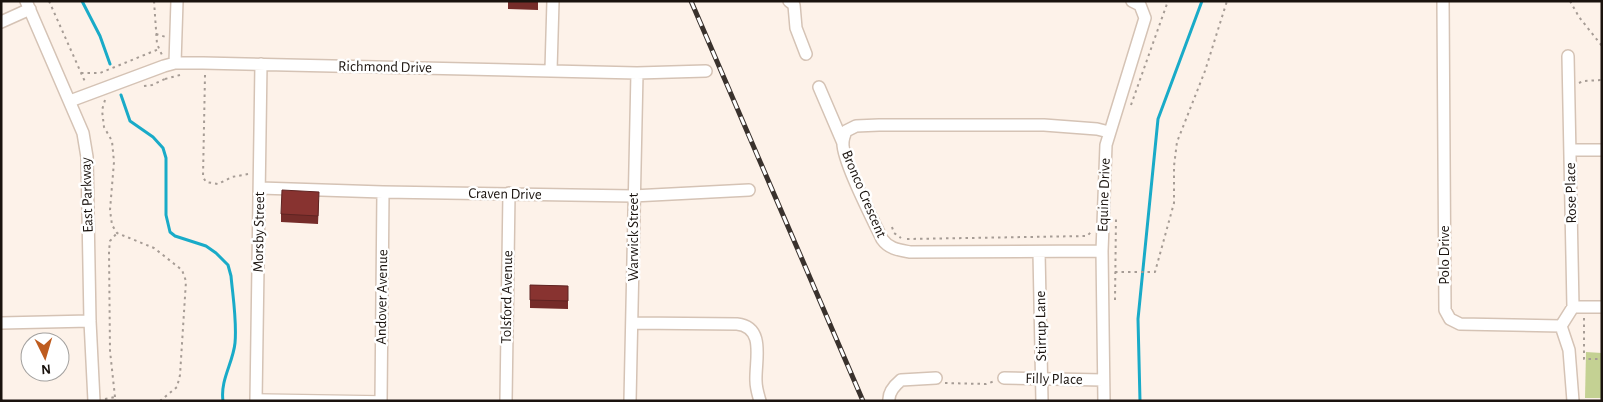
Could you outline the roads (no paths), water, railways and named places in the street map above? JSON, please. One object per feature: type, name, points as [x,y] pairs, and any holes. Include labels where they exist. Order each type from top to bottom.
[{"type":"street","points":[[170,65],[177,1]]},
{"type":"street","points":[[552,70],[553,1]]},
{"type":"street","name":"Equine Drive","points":[[1104,401],[1102,251],[1106,145],[1145,18],[1140,5],[1132,1]]},
{"type":"street","name":"Polo Drive","points":[[1443,1],[1445,310],[1450,320],[1460,324],[1561,326]]},
{"type":"street","points":[[794,2],[796,28],[806,54]]},
{"type":"street","points":[[1,22],[28,5]]},
{"type":"street","name":"East Parkway","points":[[28,5],[83,133],[87,157],[90,321],[94,401]]},
{"type":"street","name":"Rose Place","points":[[1568,56],[1574,307]]},
{"type":"street","name":"Richmond Drive","points":[[70,101],[170,65],[261,64],[637,73],[706,71]]},
{"type":"street","name":"Morsby Street","points":[[256,399],[261,64]]},
{"type":"street","name":"Warwick Street","points":[[630,401],[637,73]]},
{"type":"street","points":[[819,87],[843,143]]},
{"type":"street","name":"Bronco Crescent","points":[[1102,251],[910,252],[887,246],[859,188],[845,154],[843,143],[846,131],[856,126],[880,124],[1044,125],[1097,129],[1109,132]]},
{"type":"street","points":[[1570,150],[1602,150]]},
{"type":"street","name":"Craven Drive","points":[[260,188],[634,196],[749,190]]},
{"type":"street","name":"Andover Avenue","points":[[381,400],[383,192]]},
{"type":"street","name":"Tolsford Avenue","points":[[506,401],[509,193]]},
{"type":"street","name":"Stirrup Lane","points":[[1039,252],[1042,401]]},
{"type":"street","points":[[1573,401],[1569,350],[1561,326],[1574,307],[1602,307]]},
{"type":"street","points":[[1,323],[90,321]]},
{"type":"street","points":[[633,323],[736,324],[749,328],[756,339],[756,382],[760,401]]},
{"type":"street","points":[[889,401],[888,398],[894,386],[900,380],[936,378]]},
{"type":"street","name":"Filly Place","points":[[1004,378],[1103,380]]},
{"type":"lane","points":[[256,399],[381,400]]},
{"type":"waterway","points":[[82,1],[100,36],[110,64]]},
{"type":"waterway","points":[[1140,401],[1138,319],[1158,119],[1202,1]]},
{"type":"waterway","points":[[121,95],[130,121],[153,137],[163,148],[166,158],[166,215],[170,232],[175,236],[206,246],[228,265],[231,276],[235,343],[223,386],[223,401]]},
{"type":"railway","points":[[691,1],[863,401]]}]
